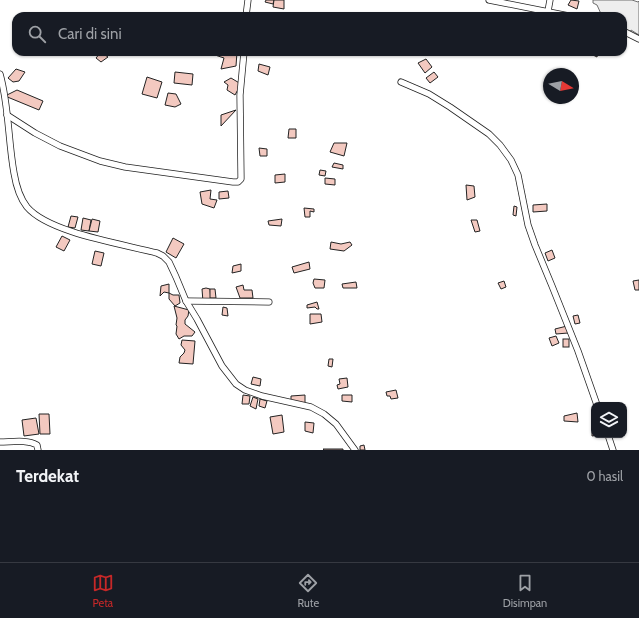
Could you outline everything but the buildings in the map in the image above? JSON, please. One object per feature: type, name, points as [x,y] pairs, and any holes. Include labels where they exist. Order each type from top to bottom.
[{"type":"street","points":[[246,12],[248,0]]},
{"type":"street","points":[[489,0],[549,6],[561,12]]},
{"type":"street","points":[[627,33],[639,39]]},
{"type":"street","points":[[7,115],[35,133],[60,146],[100,161],[125,167],[238,182],[241,176],[240,95],[244,56]]},
{"type":"street","points":[[0,74],[4,89],[18,193],[27,207],[40,218],[62,228],[86,236],[157,252],[163,256],[169,262],[186,301],[222,366],[236,384],[245,390],[262,396],[311,407],[324,414],[336,424],[355,450]]},
{"type":"street","points":[[401,82],[429,94],[489,134],[500,145],[511,160],[518,175],[528,225],[535,245],[578,351],[596,402]]},
{"type":"street","points":[[186,301],[269,302]]},
{"type":"street","points":[[609,438],[613,450]]},
{"type":"street","points":[[0,442],[33,443],[37,445],[38,450]]},
{"type":"shaded area","points":[[593,0],[639,1],[639,35],[631,30],[630,32],[627,31],[627,12],[600,12],[597,5],[593,3]]}]
